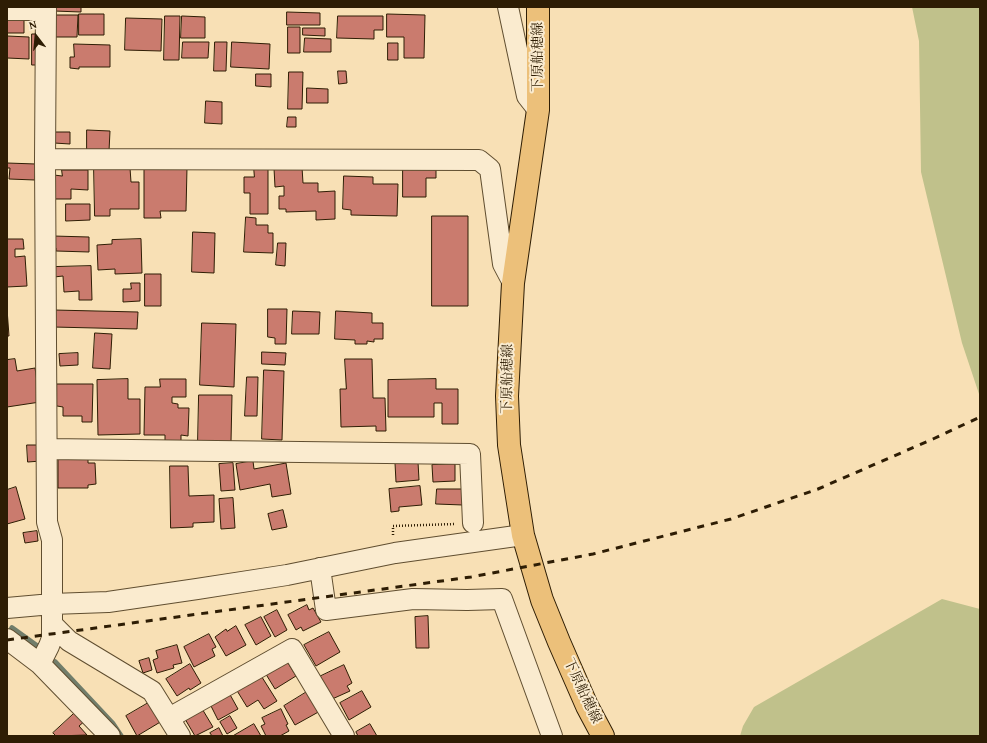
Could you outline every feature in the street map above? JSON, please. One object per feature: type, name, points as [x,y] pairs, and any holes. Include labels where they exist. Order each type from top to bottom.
[{"type":"main road","name":"下原船穂線","points":[[538,7],[538,110],[513,283],[508,367],[507,419],[509,445],[523,535],[542,600],[587,706],[603,736]]},
{"type":"street","points":[[508,7],[527,96],[538,110]]},
{"type":"street","points":[[7,10],[46,8],[45,159],[47,522],[52,540],[52,638],[40,664]]},
{"type":"street","points":[[45,159],[479,160],[490,169],[503,264],[513,283]]},
{"type":"street","points":[[47,449],[470,454],[473,523]]},
{"type":"street","points":[[7,608],[52,604],[108,602],[197,589],[320,568],[395,553],[523,535]]},
{"type":"street","points":[[320,568],[326,610],[413,599],[502,599],[552,736]]},
{"type":"street","points":[[52,624],[69,641],[152,691],[180,736]]},
{"type":"street","points":[[7,639],[40,664],[110,736]]},
{"type":"street","points":[[169,718],[292,649],[339,734]]},
{"type":"green space","points":[[912,7],[980,7],[980,397],[962,343],[921,172],[919,41]]},
{"type":"green space","points":[[942,599],[980,609],[980,736],[740,736],[743,726],[754,707]]},
{"type":"building","points":[[54,7],[81,7],[81,12],[54,11]]},
{"type":"building","points":[[287,12],[320,13],[320,25],[287,25]]},
{"type":"building","points":[[7,14],[24,14],[24,33],[7,33]]},
{"type":"building","points":[[79,14],[104,14],[104,35],[79,35]]},
{"type":"building","points":[[387,14],[425,15],[424,58],[404,58],[404,37],[387,37]]},
{"type":"building","points":[[53,15],[78,15],[77,37],[52,37]]},
{"type":"building","points":[[165,16],[180,16],[179,60],[164,60]]},
{"type":"building","points":[[182,16],[205,17],[205,38],[181,38]]},
{"type":"building","points":[[338,16],[383,16],[383,30],[374,30],[374,39],[337,38]]},
{"type":"building","points":[[126,18],[162,19],[161,51],[125,50]]},
{"type":"building","points":[[288,27],[300,27],[300,53],[288,53]]},
{"type":"building","points":[[303,28],[325,28],[325,36],[303,35]]},
{"type":"building","points":[[32,34],[42,34],[42,65],[32,65]]},
{"type":"building","points":[[7,36],[29,37],[29,59],[7,58]]},
{"type":"building","points":[[305,38],[331,39],[331,52],[304,52]]},
{"type":"building","points":[[183,42],[209,42],[208,58],[182,58]]},
{"type":"building","points":[[215,42],[227,42],[226,71],[214,71]]},
{"type":"building","points":[[232,42],[270,44],[269,69],[231,67]]},
{"type":"building","points":[[388,43],[398,43],[398,60],[388,60]]},
{"type":"building","points":[[74,44],[110,45],[110,67],[79,67],[79,69],[70,68],[70,57],[74,57]]},
{"type":"building","points":[[338,71],[346,71],[347,83],[339,84]]},
{"type":"building","points":[[289,72],[303,72],[302,109],[288,109]]},
{"type":"building","points":[[256,74],[271,74],[271,87],[256,86]]},
{"type":"building","points":[[307,88],[328,89],[328,103],[307,103]]},
{"type":"building","points":[[206,101],[222,102],[222,124],[205,123]]},
{"type":"building","points":[[288,117],[296,117],[296,127],[287,127]]},
{"type":"building","points":[[87,130],[110,131],[109,151],[87,151]]},
{"type":"building","points":[[54,132],[70,132],[70,144],[54,143]]},
{"type":"building","points":[[7,163],[36,164],[35,180],[9,179],[10,168],[7,168]]},
{"type":"building","points":[[254,167],[268,167],[268,214],[250,214],[250,193],[244,193],[244,177],[254,177]]},
{"type":"building","points":[[302,167],[303,183],[318,183],[318,192],[335,191],[335,219],[316,220],[316,211],[286,212],[286,209],[279,209],[279,196],[284,196],[284,186],[275,187],[274,168]]},
{"type":"building","points":[[94,168],[130,168],[131,182],[139,182],[139,209],[110,209],[110,216],[95,216]]},
{"type":"building","points":[[187,168],[186,211],[160,211],[161,218],[144,218],[144,169]]},
{"type":"building","points":[[403,168],[436,168],[436,178],[426,178],[426,197],[403,197]]},
{"type":"building","points":[[62,170],[88,170],[88,190],[71,189],[71,199],[54,199],[54,175],[62,176]]},
{"type":"building","points":[[344,176],[373,177],[373,184],[398,184],[397,216],[351,215],[351,210],[343,209]]},
{"type":"building","points":[[66,204],[90,204],[90,220],[66,221]]},
{"type":"building","points":[[432,216],[468,216],[468,306],[432,306]]},
{"type":"building","points":[[246,217],[256,218],[256,225],[268,225],[268,233],[273,233],[273,253],[244,252]]},
{"type":"building","points":[[193,232],[215,233],[214,273],[192,272]]},
{"type":"building","points":[[53,236],[89,237],[89,252],[56,251],[56,248],[52,248]]},
{"type":"building","points":[[7,239],[23,239],[24,249],[15,249],[15,257],[25,256],[27,286],[7,287]]},
{"type":"building","points":[[141,239],[142,273],[115,274],[115,269],[98,270],[97,245],[112,244],[112,240]]},
{"type":"building","points":[[278,243],[286,243],[285,266],[276,265]]},
{"type":"building","points":[[91,266],[92,300],[79,300],[79,291],[64,292],[63,276],[54,277],[54,267]]},
{"type":"building","points":[[145,274],[161,274],[161,306],[145,306]]},
{"type":"building","points":[[131,283],[140,283],[140,301],[123,302],[123,289],[131,289]]},
{"type":"building","points":[[7,309],[9,336],[7,336]]},
{"type":"building","points":[[268,309],[287,309],[286,344],[275,344],[275,338],[268,337]]},
{"type":"building","points":[[54,310],[138,312],[137,329],[53,327]]},
{"type":"building","points":[[293,311],[320,312],[319,334],[292,334]]},
{"type":"building","points":[[336,311],[372,313],[372,323],[383,323],[383,339],[374,339],[374,342],[367,341],[367,344],[355,344],[355,340],[335,339]]},
{"type":"building","points":[[202,323],[236,324],[234,387],[200,385]]},
{"type":"building","points":[[95,333],[112,334],[110,369],[93,368]]},
{"type":"building","points":[[262,352],[286,353],[285,365],[262,364]]},
{"type":"building","points":[[78,353],[78,365],[60,366],[59,354]]},
{"type":"building","points":[[15,359],[17,371],[35,368],[40,402],[7,407],[7,360]]},
{"type":"building","points":[[345,359],[372,359],[373,398],[385,398],[386,431],[376,431],[376,426],[341,427],[340,389],[346,389]]},
{"type":"building","points":[[264,370],[284,371],[282,440],[262,439]]},
{"type":"building","points":[[247,377],[258,377],[257,416],[245,416]]},
{"type":"building","points":[[128,379],[128,399],[140,399],[140,434],[98,435],[97,380]]},
{"type":"building","points":[[160,379],[186,379],[186,397],[172,397],[172,403],[178,404],[178,408],[189,408],[188,436],[181,435],[181,441],[165,441],[165,435],[144,435],[145,387],[160,387]]},
{"type":"building","points":[[436,379],[436,389],[458,389],[458,424],[442,424],[442,403],[434,403],[434,417],[388,417],[388,380]]},
{"type":"building","points":[[57,384],[93,384],[92,422],[82,422],[82,416],[63,416],[63,407],[57,406]]},
{"type":"building","points":[[199,395],[232,395],[231,442],[198,441]]},
{"type":"building","points":[[27,445],[40,445],[41,461],[28,462]]},
{"type":"building","points":[[88,458],[88,463],[95,463],[96,484],[88,485],[88,488],[58,488],[58,459]]},
{"type":"building","points":[[253,461],[254,469],[286,463],[291,494],[272,497],[270,484],[240,490],[236,464]]},
{"type":"building","points":[[418,462],[419,480],[396,482],[395,463]]},
{"type":"building","points":[[233,463],[235,490],[221,491],[219,464]]},
{"type":"building","points":[[455,464],[455,481],[433,482],[432,465]]},
{"type":"building","points":[[170,466],[188,466],[189,496],[214,495],[214,522],[193,523],[193,527],[171,528]]},
{"type":"building","points":[[420,486],[422,505],[399,507],[399,511],[391,512],[389,489]]},
{"type":"building","points":[[16,487],[25,519],[7,524],[7,490]]},
{"type":"building","points":[[437,489],[463,489],[463,505],[436,504]]},
{"type":"building","points":[[233,498],[235,528],[221,529],[219,499]]},
{"type":"building","points":[[283,510],[287,527],[272,530],[268,514]]},
{"type":"building","points":[[37,531],[38,541],[25,543],[23,533]]},
{"type":"building","points":[[307,605],[309,610],[313,608],[321,622],[303,631],[301,627],[296,630],[288,615]]},
{"type":"building","points":[[277,610],[287,630],[275,637],[264,617]]},
{"type":"building","points":[[428,616],[429,648],[416,648],[415,617]]},
{"type":"building","points":[[261,617],[271,636],[256,645],[245,625]]},
{"type":"building","points":[[236,626],[246,645],[226,656],[215,637],[226,629],[227,631]]},
{"type":"building","points":[[329,632],[340,652],[316,666],[304,645]]},
{"type":"building","points":[[209,634],[216,647],[212,649],[215,656],[194,667],[184,647]]},
{"type":"building","points":[[177,645],[182,663],[173,665],[174,668],[157,673],[153,660],[158,658],[156,651]]},
{"type":"building","points":[[149,658],[152,670],[143,673],[139,661]]},
{"type":"building","points":[[285,658],[296,676],[275,689],[264,671]]},
{"type":"building","points":[[190,664],[201,683],[190,690],[189,688],[177,696],[166,679]]},
{"type":"building","points":[[344,665],[352,683],[347,686],[350,691],[330,700],[319,677]]},
{"type":"building","points":[[260,674],[277,701],[264,709],[258,700],[247,707],[236,689]]},
{"type":"building","points":[[310,690],[322,710],[295,725],[284,706]]},
{"type":"building","points":[[228,691],[238,709],[218,720],[209,702]]},
{"type":"building","points":[[362,691],[371,707],[349,720],[340,703]]},
{"type":"building","points":[[150,702],[162,721],[137,736],[126,716]]},
{"type":"building","points":[[201,707],[213,727],[195,736],[185,719]]},
{"type":"building","points":[[281,709],[288,724],[286,725],[289,731],[280,736],[266,736],[261,726],[265,724],[262,718]]},
{"type":"building","points":[[78,710],[86,720],[79,726],[87,735],[56,736],[53,733]]},
{"type":"building","points":[[230,716],[237,728],[227,734],[220,722]]},
{"type":"building","points":[[254,724],[261,736],[233,736]]},
{"type":"building","points":[[370,724],[377,736],[358,736],[356,732]]},
{"type":"building","points":[[219,728],[223,736],[212,736],[210,733]]},
{"type":"waterway","points":[[12,628],[37,646]]},
{"type":"waterway","points":[[55,662],[113,724],[121,736]]},
{"type":"railway","points":[[7,640],[471,577],[593,554],[731,519],[818,489],[980,417]]}]
